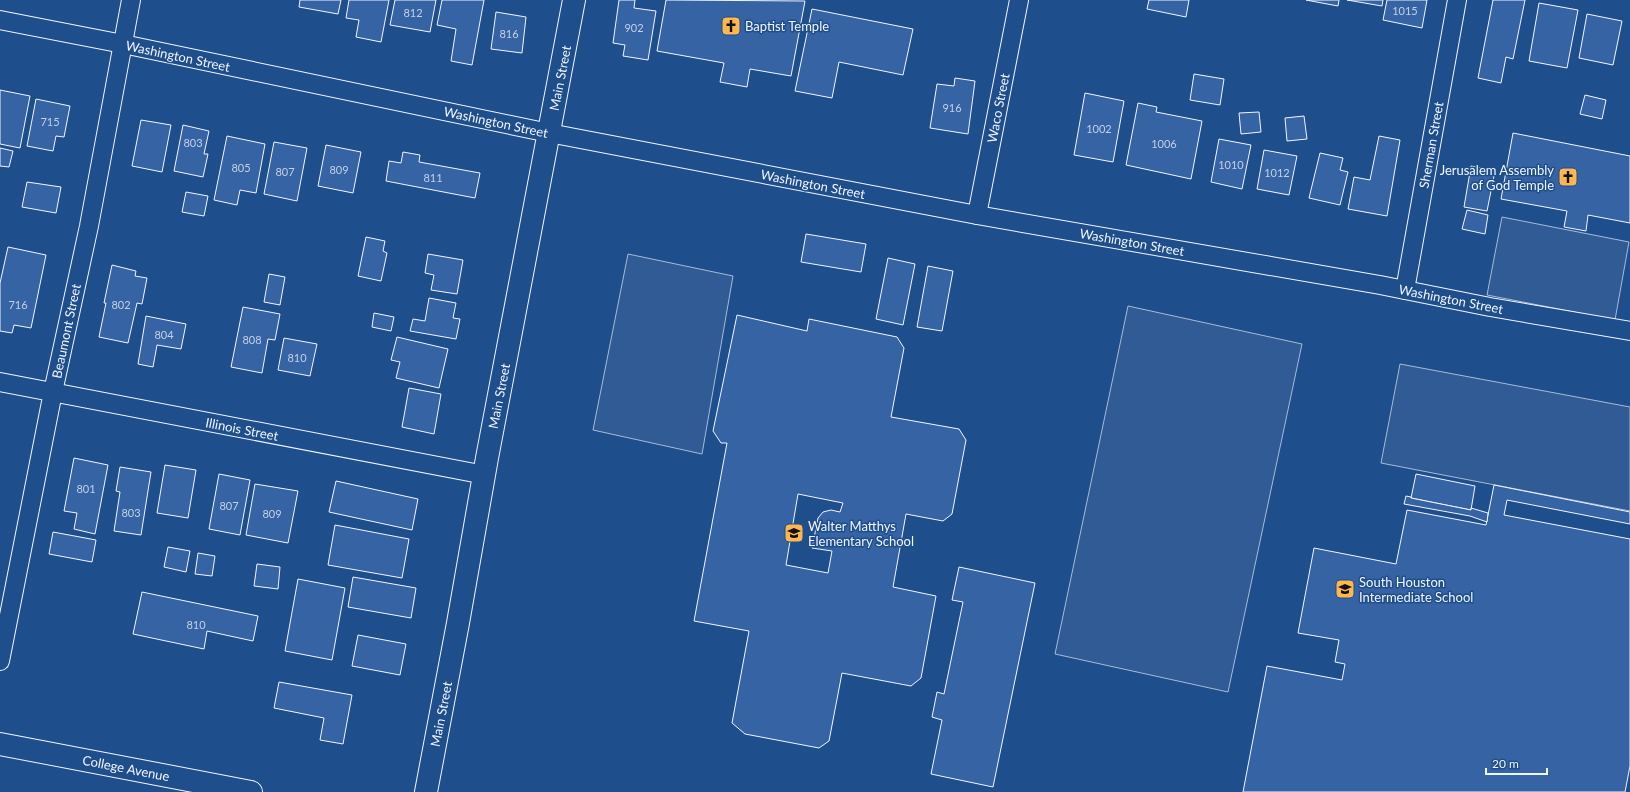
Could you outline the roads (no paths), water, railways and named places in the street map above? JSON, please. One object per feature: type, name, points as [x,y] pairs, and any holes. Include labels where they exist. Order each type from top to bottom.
[{"type":"street","name":"Beaumont Street","points":[[0,661],[53,392],[89,226],[131,0]]},
{"type":"street","name":"Main Street","points":[[426,792],[574,0]]},
{"type":"street","name":"Waco Street","points":[[977,215],[1019,0]]},
{"type":"street","name":"Sherman Street","points":[[1405,290],[1458,0]]},
{"type":"street","name":"Washington Street","points":[[0,20],[123,44],[549,133],[977,215],[1630,331]]},
{"type":"street","name":"Illinois Street","points":[[0,382],[485,475]]},
{"type":"street","name":"College Avenue","points":[[0,744],[252,792]]},
{"type":"place","name":"Baptist Temple","points":[[731,26]]},
{"type":"place","name":"Jerusalem Assembly of God Temple","points":[[1568,177]]},
{"type":"place","name":"Walter Matthys Elementary School","points":[[794,533]]},
{"type":"place","name":"South Houston Intermediate School","points":[[1345,589]]}]
